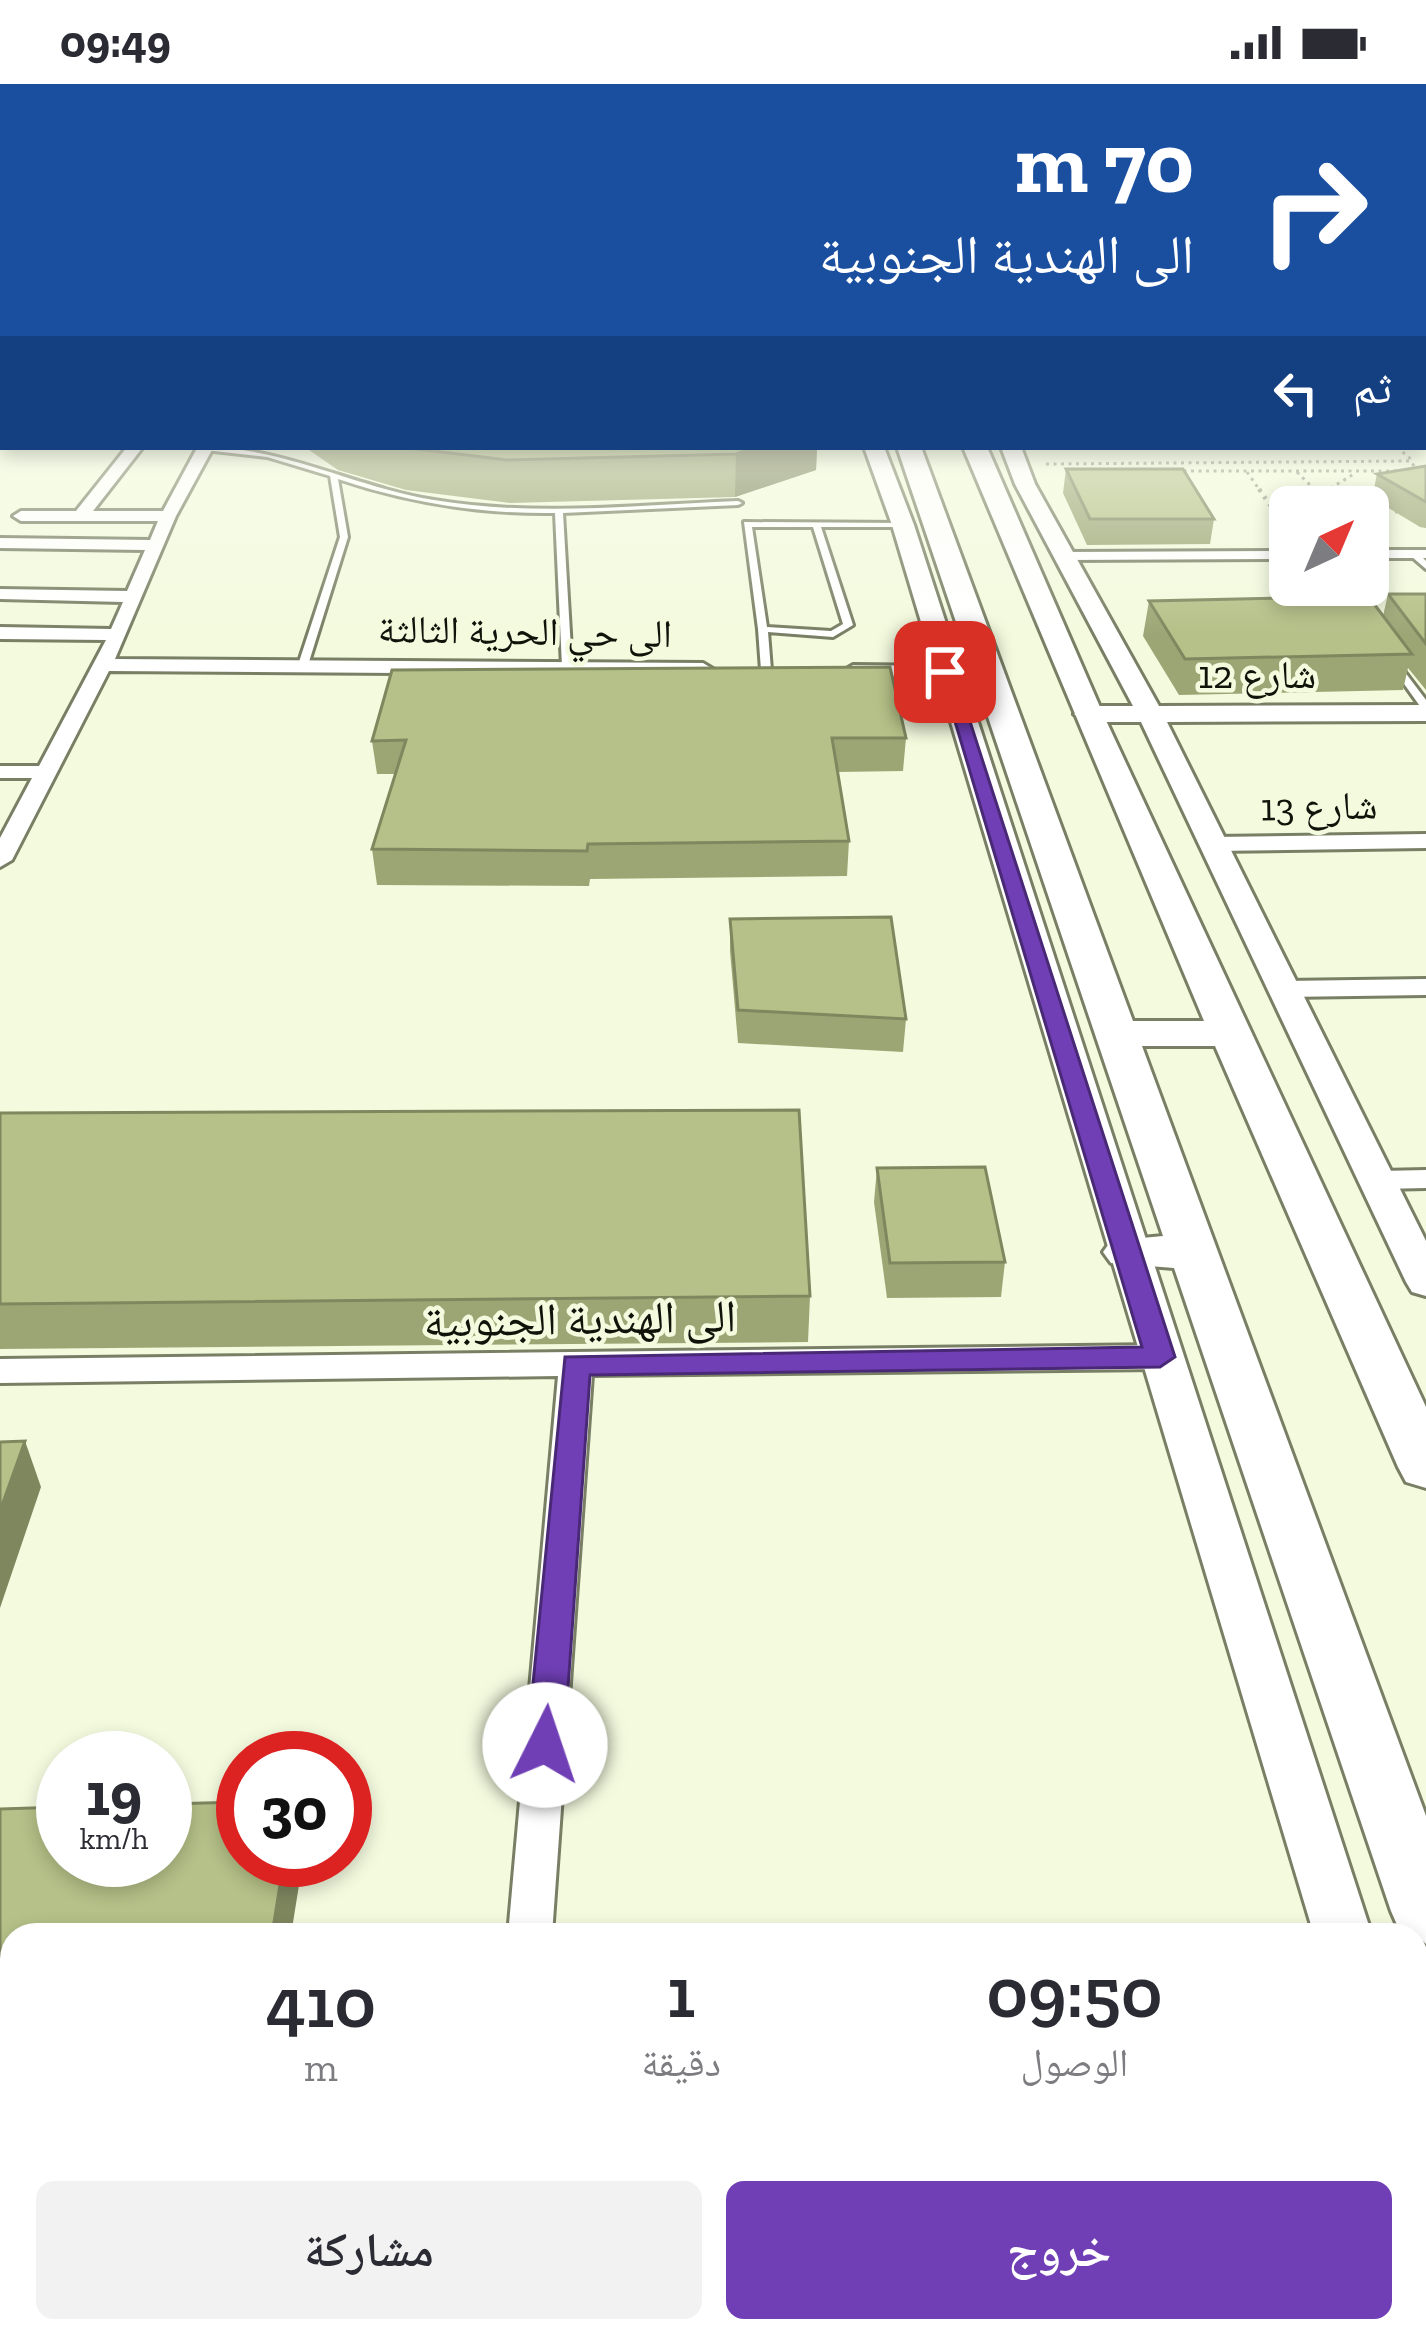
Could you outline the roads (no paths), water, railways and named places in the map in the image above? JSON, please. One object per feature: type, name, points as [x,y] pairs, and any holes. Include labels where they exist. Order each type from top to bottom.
[{"type":"main road","points":[[910,450],[985,726],[1115,1034],[1426,1911]]},
{"type":"main road","points":[[976,450],[1097,736],[1426,1467]]},
{"type":"main road","points":[[1115,1034],[1233,1033]]},
{"type":"main road","points":[[1128,1252],[1191,1252]]},
{"type":"street","points":[[81,515],[133,450]]},
{"type":"street","points":[[0,860],[118,635],[201,450]]},
{"type":"street","points":[[875,450],[904,525],[945,672],[985,726],[1128,1252],[1339,1923]]},
{"type":"street","points":[[1012,450],[1154,722],[1381,1180],[1426,1282]]},
{"type":"street","points":[[21,516],[168,516]]},
{"type":"street","points":[[0,543],[159,545]]},
{"type":"street","points":[[1389,554],[1420,554]]},
{"type":"street","points":[[1065,556],[1269,555]]},
{"type":"street","points":[[0,594],[135,597]]},
{"type":"street","points":[[1350,606],[1364,622]]},
{"type":"street","points":[[1,634],[118,635]]},
{"type":"street","name":"الى حي الحرية الثالثة","points":[[103,665],[722,669]]},
{"type":"street","points":[[744,669],[788,670]]},
{"type":"street","points":[[833,670],[945,672]]},
{"type":"street","name":"شارع 12","points":[[1097,736],[1154,722],[1426,710]]},
{"type":"street","name":"شارع 12","points":[[1154,722],[1426,731]]},
{"type":"street","points":[[0,772],[46,772]]},
{"type":"street","name":"شارع 13","points":[[1213,844],[1426,841]]},
{"type":"street","points":[[1286,989],[1426,987]]},
{"type":"street","points":[[1381,1180],[1426,1179]]},
{"type":"street","name":"الى الهندية الجنوبية","points":[[0,1371],[1160,1357]]},
{"type":"street","points":[[531,1923],[576,1364]]},
{"type":"lane","points":[[262,450],[432,502],[559,513],[738,503]]},
{"type":"lane","points":[[303,665],[344,537],[333,473]]},
{"type":"lane","points":[[559,513],[567,667]]},
{"type":"lane","points":[[766,670],[747,524],[904,525]]},
{"type":"lane","points":[[763,628],[833,634],[848,625],[817,526]]},
{"type":"lane","points":[[1420,554],[1426,566]]},
{"type":"lane","points":[[1364,622],[1383,618]]},
{"type":"lane","points":[[1390,658],[1426,710]]}]
